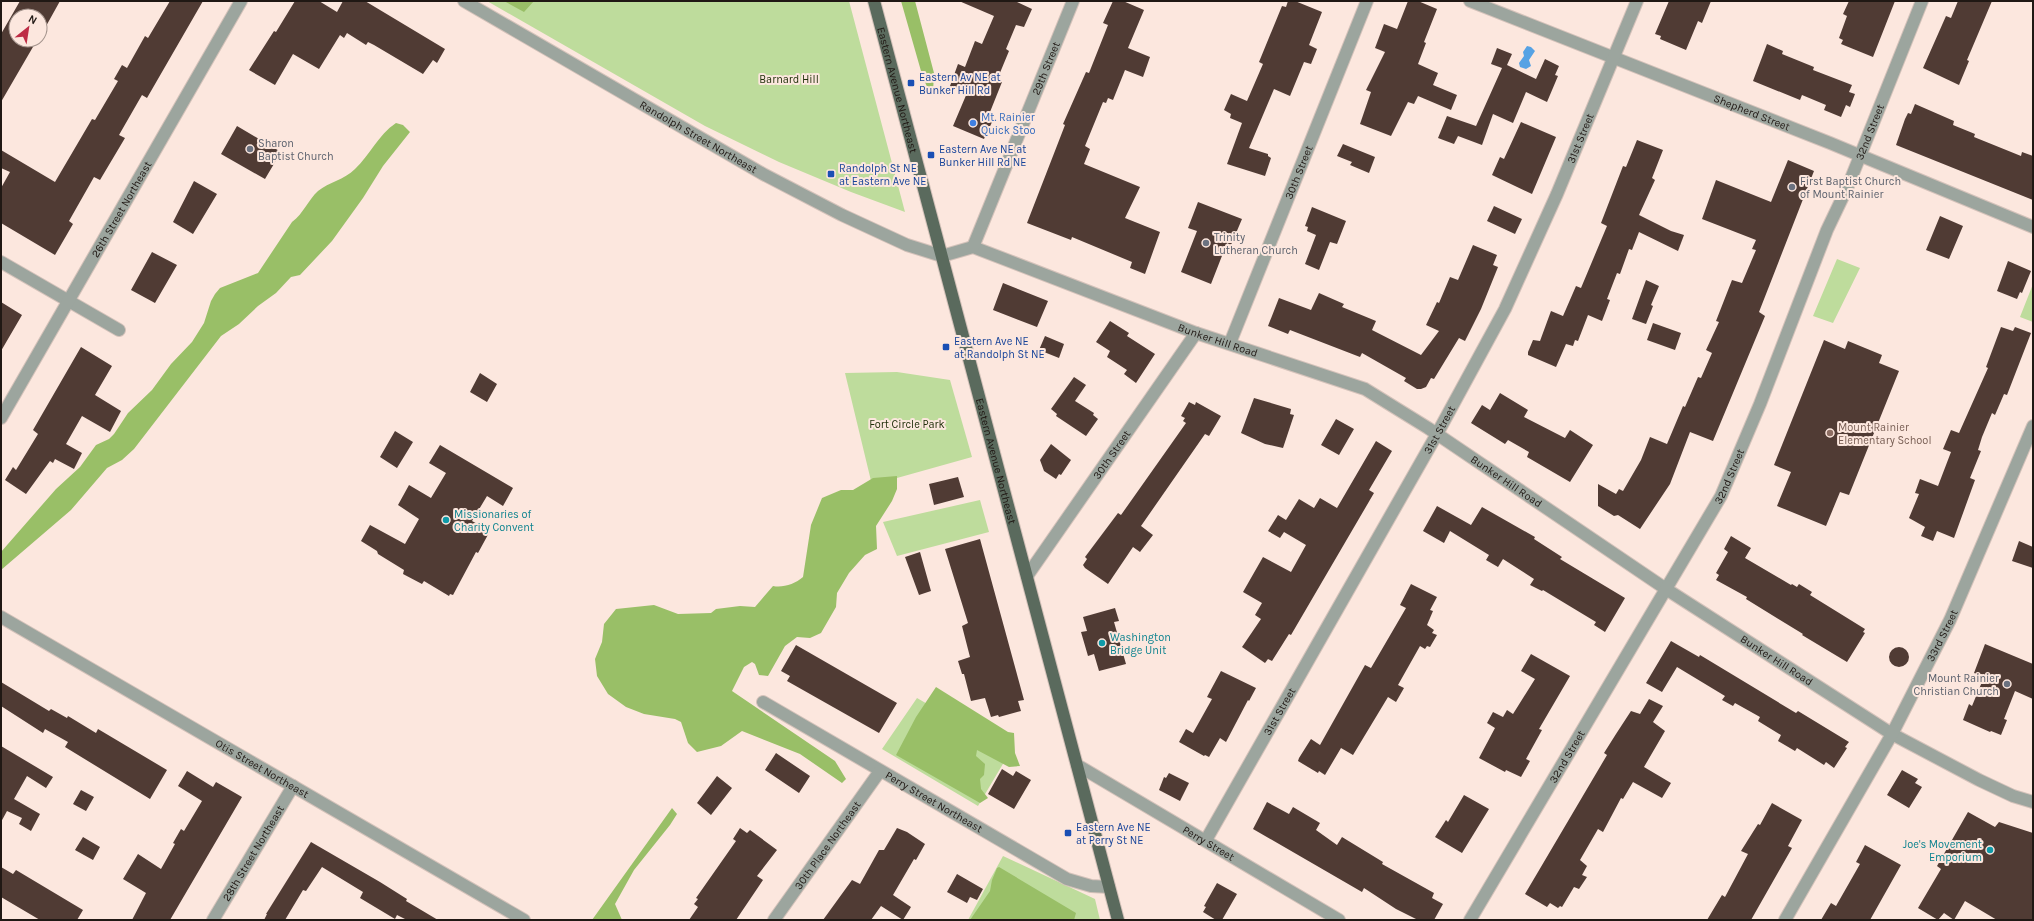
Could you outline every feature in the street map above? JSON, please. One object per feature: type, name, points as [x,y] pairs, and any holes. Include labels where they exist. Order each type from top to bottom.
[{"type":"main road","name":"Eastern Avenue Northeast","points":[[874,1],[1118,920]]},
{"type":"street","name":"26th Street Northeast","points":[[1,418],[241,1]]},
{"type":"street","name":"Randolph Street Northeast","points":[[464,1],[810,199],[907,244],[942,256]]},
{"type":"street","name":"29th Street","points":[[973,247],[1073,1]]},
{"type":"street","name":"30th Street","points":[[1230,343],[1367,1]]},
{"type":"street","name":"Shepherd Street","points":[[1470,1],[1860,156],[2033,227]]},
{"type":"street","name":"31st Street","points":[[1206,840],[1437,434],[1505,309],[1638,1]]},
{"type":"street","name":"32nd Street","points":[[1470,920],[1721,496],[1760,404],[1827,230],[1860,156],[1922,1]]},
{"type":"street","points":[[942,256],[973,247]]},
{"type":"street","name":"Bunker Hill Road","points":[[973,247],[1196,333],[1230,343],[1365,389],[1437,434],[1666,589],[1892,734],[1979,780],[2013,796],[2033,802]]},
{"type":"street","points":[[1,262],[119,330]]},
{"type":"street","name":"30th Street","points":[[1027,576],[1196,333]]},
{"type":"street","name":"33rd Street","points":[[1785,920],[1892,734],[1953,613],[2033,426]]},
{"type":"street","name":"Otis Street Northeast","points":[[1,617],[524,920]]},
{"type":"street","name":"Perry Street Northeast","points":[[762,702],[1067,879],[1090,886],[1109,886]]},
{"type":"street","name":"Perry Street","points":[[1077,765],[1339,920]]},
{"type":"street","name":"30th Place Northeast","points":[[774,920],[880,770]]},
{"type":"street","name":"28th Street Northeast","points":[[213,920],[292,786]]},
{"type":"green space","name":"Barnard Hill","points":[[487,1],[849,1],[905,212],[851,192],[779,162],[705,126]]},
{"type":"green space","points":[[504,1],[534,1],[524,12]]},
{"type":"green space","points":[[901,1],[915,1],[934,73],[933,93],[930,93],[923,78]]},
{"type":"green space","points":[[396,123],[403,125],[410,132],[383,166],[363,198],[332,241],[300,275],[291,277],[276,293],[258,306],[239,324],[221,336],[134,449],[122,460],[107,468],[71,510],[1,570],[1,552],[56,489],[80,467],[96,445],[109,439],[114,434],[128,413],[152,390],[171,364],[192,342],[204,323],[211,301],[220,288],[258,273],[292,222],[300,215],[318,191],[351,173],[365,158],[384,133]]},
{"type":"green space","points":[[1837,259],[1860,268],[1833,323],[1813,316]]},
{"type":"green space","points":[[2033,284],[2033,322],[2020,317]]},
{"type":"green space","name":"Fort Circle Park","points":[[897,372],[950,380],[972,457],[872,485],[845,373]]},
{"type":"green space","points":[[897,476],[897,489],[892,501],[876,526],[877,549],[865,555],[849,573],[837,593],[836,607],[821,633],[810,638],[797,637],[785,646],[768,676],[759,675],[755,664],[752,662],[744,667],[732,691],[835,761],[846,779],[842,783],[800,754],[742,731],[721,746],[697,752],[688,743],[681,722],[675,719],[644,714],[626,707],[608,694],[597,676],[595,659],[602,642],[604,624],[616,609],[654,605],[678,614],[711,613],[716,609],[740,606],[755,607],[773,586],[789,585],[803,577],[811,525],[822,498],[841,490],[853,490],[873,478]]},
{"type":"green space","points":[[980,500],[989,532],[897,556],[883,522]]},
{"type":"green space","points":[[936,687],[1008,732],[1014,733],[1015,753],[1020,766],[1009,767],[977,750],[976,756],[985,764],[984,775],[980,779],[981,789],[988,798],[980,803],[896,755],[916,717]]},
{"type":"green space","points":[[917,698],[1010,752],[978,806],[882,749]]},
{"type":"green space","points":[[672,808],[677,814],[634,870],[615,904],[622,920],[592,920]]},
{"type":"green space","points":[[1003,856],[1095,899],[1100,920],[968,920]]},
{"type":"green space","points":[[999,867],[1076,913],[1074,920],[970,920],[990,891],[992,880],[997,868]]},
{"type":"water","points":[[1527,46],[1531,47],[1535,51],[1529,60],[1531,66],[1526,69],[1520,67],[1519,63],[1524,56],[1523,52]]},
{"type":"building","points":[[20,1],[60,1],[48,23],[48,8],[16,8]]},
{"type":"building","points":[[170,1],[203,1],[147,98],[142,95],[119,135],[125,138],[100,180],[94,177],[69,221],[73,224],[55,255],[1,223],[1,188],[10,172],[1,168],[1,150],[55,182],[92,119],[95,120],[118,81],[114,79],[122,65],[127,68],[145,36],[148,38]]},
{"type":"building","points":[[295,1],[319,1],[337,12],[343,1],[365,1],[445,49],[437,63],[433,60],[423,74],[374,45],[368,42],[366,45],[347,33],[344,38],[340,35],[319,69],[293,54],[275,85],[249,70],[274,31],[276,32]]},
{"type":"building","points":[[959,1],[1015,1],[1032,9],[1024,27],[1016,25],[1006,49],[1009,51],[997,80],[1002,82],[988,117],[993,120],[984,139],[953,126],[967,93],[950,86],[958,64],[965,67],[975,41],[982,44],[994,16]]},
{"type":"building","points":[[1113,1],[1123,1],[1144,10],[1128,48],[1150,57],[1143,77],[1125,70],[1113,100],[1108,98],[1106,103],[1103,102],[1085,146],[1090,149],[1084,164],[1140,187],[1125,218],[1160,232],[1145,274],[1130,268],[1132,262],[1072,237],[1071,240],[1027,223],[1065,125],[1063,124],[1086,72],[1089,73],[1108,25],[1103,23]]},
{"type":"building","points":[[1288,1],[1295,1],[1322,12],[1309,45],[1317,49],[1311,64],[1304,62],[1290,96],[1274,89],[1249,148],[1268,154],[1271,158],[1265,176],[1227,164],[1242,123],[1230,118],[1231,114],[1224,110],[1231,94],[1247,101],[1263,64],[1259,62],[1282,6],[1286,7]]},
{"type":"building","points":[[1408,1],[1418,1],[1437,9],[1424,42],[1426,43],[1418,64],[1438,73],[1433,85],[1457,95],[1451,110],[1418,96],[1414,104],[1408,102],[1391,136],[1360,124],[1371,92],[1366,90],[1385,52],[1375,48],[1384,24],[1397,29]]},
{"type":"building","points":[[1669,1],[1711,1],[1702,23],[1698,21],[1686,50],[1660,39],[1661,36],[1655,34]]},
{"type":"building","points":[[1849,1],[1895,1],[1873,57],[1841,44],[1843,40],[1839,38],[1847,16],[1843,14]]},
{"type":"building","points":[[1958,1],[1992,1],[1967,60],[1969,61],[1959,85],[1923,68],[1946,16],[1951,18]]},
{"type":"building","points":[[8,22],[8,48],[32,48],[1,102],[1,34]]},
{"type":"building","points":[[1767,44],[1783,51],[1782,54],[1814,67],[1813,70],[1852,85],[1849,92],[1855,94],[1850,107],[1846,105],[1841,117],[1824,110],[1826,105],[1802,95],[1800,100],[1753,81]]},
{"type":"building","points":[[1497,48],[1512,54],[1507,65],[1536,79],[1545,59],[1559,66],[1555,75],[1558,76],[1547,102],[1526,92],[1513,123],[1493,114],[1482,145],[1458,136],[1454,144],[1438,138],[1447,116],[1476,126],[1502,68],[1491,64]]},
{"type":"building","points":[[1915,104],[1954,121],[1953,125],[1975,134],[1974,137],[2021,156],[2022,152],[2033,156],[2033,200],[1896,145],[1905,119],[1908,113],[1911,114]]},
{"type":"building","points":[[1521,122],[1556,137],[1532,194],[1492,175],[1500,157],[1504,159]]},
{"type":"building","name":"Sharon Baptist Church","points":[[237,126],[281,152],[265,179],[221,154]]},
{"type":"building","points":[[1637,140],[1663,150],[1652,178],[1655,180],[1639,215],[1671,231],[1684,235],[1678,251],[1639,232],[1632,250],[1629,249],[1620,274],[1617,273],[1607,299],[1610,300],[1602,321],[1588,315],[1578,341],[1575,340],[1573,346],[1566,344],[1556,367],[1528,355],[1533,340],[1540,341],[1551,311],[1563,316],[1576,286],[1581,288],[1607,226],[1601,223],[1623,166],[1626,167]]},
{"type":"building","points":[[1343,144],[1375,157],[1369,173],[1350,165],[1352,162],[1337,156]]},
{"type":"building","points":[[1788,160],[1814,171],[1759,312],[1765,316],[1713,441],[1690,432],[1670,484],[1640,529],[1618,515],[1614,516],[1598,506],[1598,484],[1616,494],[1619,489],[1623,491],[1641,460],[1650,437],[1667,444],[1683,406],[1685,407],[1698,377],[1701,378],[1712,353],[1706,350],[1719,322],[1716,321],[1732,280],[1742,283],[1756,250],[1752,249],[1756,240],[1702,219],[1716,180],[1771,202]]},
{"type":"building","points":[[194,181],[217,194],[193,234],[173,222]]},
{"type":"building","name":"Trinity Lutheran Church","points":[[1198,202],[1242,219],[1231,245],[1227,243],[1211,284],[1181,272],[1197,231],[1188,228]]},
{"type":"building","points":[[1494,206],[1522,219],[1515,234],[1487,221]]},
{"type":"building","points":[[1312,207],[1346,221],[1337,244],[1330,242],[1319,270],[1305,264],[1316,235],[1307,231],[1308,227],[1305,226]]},
{"type":"building","points":[[1940,216],[1963,226],[1949,259],[1926,250]]},
{"type":"building","points":[[1473,245],[1497,255],[1493,265],[1498,267],[1481,309],[1465,341],[1459,338],[1434,379],[1431,378],[1426,387],[1421,389],[1417,389],[1404,381],[1406,378],[1362,353],[1360,357],[1290,330],[1288,334],[1268,326],[1279,298],[1311,310],[1319,293],[1344,304],[1342,307],[1376,321],[1372,330],[1421,355],[1439,331],[1426,325],[1437,302],[1439,303],[1450,277],[1458,280]]},
{"type":"building","points":[[152,252],[177,265],[155,303],[131,290]]},
{"type":"building","points":[[2008,261],[2031,271],[2022,293],[2020,292],[2017,299],[1997,291]]},
{"type":"building","points":[[1646,280],[1659,286],[1651,305],[1653,306],[1646,324],[1632,319]]},
{"type":"building","points":[[1003,283],[1048,301],[1037,327],[993,310]]},
{"type":"building","points":[[1,302],[22,315],[1,351]]},
{"type":"building","points":[[1110,321],[1129,333],[1127,336],[1155,354],[1136,383],[1124,374],[1127,370],[1107,357],[1110,351],[1096,342]]},
{"type":"building","points":[[1653,323],[1681,333],[1675,350],[1647,340]]},
{"type":"building","points":[[2001,327],[2013,331],[2015,327],[2031,333],[2007,395],[2004,394],[1995,415],[1992,413],[1982,437],[1978,450],[1981,451],[1970,478],[1975,480],[1954,538],[1937,531],[1933,541],[1921,536],[1925,527],[1909,518],[1919,494],[1915,493],[1920,479],[1938,486],[1951,452],[1943,449],[1951,430],[1959,433],[1988,368],[1986,367]]},
{"type":"building","points":[[1045,336],[1064,344],[1059,358],[1039,350]]},
{"type":"building","name":"Mount Rainier Elementary School","points":[[1824,340],[1845,349],[1848,341],[1882,355],[1879,363],[1899,371],[1849,495],[1840,492],[1826,526],[1777,506],[1791,472],[1774,465]]},
{"type":"building","points":[[81,347],[112,366],[95,395],[121,411],[110,432],[82,416],[66,444],[82,453],[74,469],[55,459],[53,463],[50,461],[26,494],[5,480],[13,467],[16,470],[38,434],[33,430]]},
{"type":"building","points":[[480,373],[497,384],[487,402],[470,392]]},
{"type":"building","points":[[1074,377],[1086,385],[1075,401],[1094,413],[1093,415],[1098,419],[1086,436],[1056,416],[1057,414],[1051,409]]},
{"type":"building","points":[[1500,393],[1528,410],[1524,417],[1565,438],[1570,430],[1593,445],[1570,482],[1527,457],[1529,452],[1508,440],[1505,444],[1471,423],[1482,405],[1490,410]]},
{"type":"building","points":[[1254,398],[1291,409],[1290,414],[1294,415],[1283,448],[1265,444],[1241,433]]},
{"type":"building","points":[[1189,402],[1195,405],[1196,402],[1221,416],[1209,436],[1205,434],[1141,526],[1153,535],[1140,552],[1133,547],[1108,584],[1085,568],[1083,565],[1087,559],[1085,557],[1118,513],[1121,515],[1186,423],[1183,421],[1185,418],[1181,416]]},
{"type":"building","points":[[1336,419],[1354,429],[1339,455],[1321,445]]},
{"type":"building","points":[[395,431],[413,442],[397,468],[380,457]]},
{"type":"building","points":[[1376,441],[1392,451],[1369,490],[1374,493],[1291,635],[1289,634],[1272,661],[1268,659],[1265,663],[1242,647],[1261,619],[1255,615],[1262,603],[1243,592],[1263,557],[1291,572],[1306,545],[1284,532],[1280,538],[1268,531],[1278,515],[1286,520],[1299,499],[1314,508],[1320,498],[1337,508]]},
{"type":"building","points":[[1051,444],[1071,460],[1061,475],[1059,474],[1056,479],[1044,471],[1040,460]]},
{"type":"building","name":"Missionaries of Charity Convent","points":[[440,445],[513,488],[503,506],[487,496],[472,521],[490,531],[478,553],[476,552],[453,595],[450,594],[449,596],[424,581],[422,584],[403,574],[404,570],[378,554],[377,551],[361,541],[370,525],[405,544],[419,519],[398,505],[409,485],[431,498],[446,473],[429,463]]},
{"type":"building","points":[[958,477],[964,497],[934,505],[929,484]]},
{"type":"building","points":[[1437,506],[1471,525],[1482,507],[1535,537],[1534,539],[1562,557],[1560,559],[1625,598],[1605,632],[1594,625],[1596,622],[1543,590],[1542,591],[1530,585],[1534,579],[1503,559],[1498,567],[1486,560],[1489,555],[1450,531],[1444,543],[1423,531]]},
{"type":"building","points":[[1731,536],[1751,548],[1745,558],[1791,585],[1792,584],[1797,587],[1799,584],[1812,592],[1810,595],[1865,629],[1863,632],[1865,633],[1847,662],[1746,599],[1747,597],[1716,580],[1719,575],[1716,573],[1728,552],[1724,549]]},
{"type":"building","points":[[980,539],[1024,700],[1018,701],[1021,711],[999,717],[998,715],[991,717],[985,698],[971,701],[964,674],[962,674],[958,661],[970,657],[962,626],[968,623],[945,549]]},
{"type":"building","points":[[2019,541],[2033,547],[2033,568],[2012,561]]},
{"type":"building","points":[[920,552],[931,591],[919,595],[905,557]]},
{"type":"building","points":[[1411,584],[1437,597],[1430,610],[1433,611],[1427,625],[1434,630],[1432,633],[1437,635],[1430,647],[1427,646],[1425,649],[1420,646],[1398,685],[1404,688],[1396,702],[1388,697],[1353,755],[1341,748],[1325,775],[1319,771],[1318,773],[1298,761],[1299,758],[1311,739],[1320,745],[1365,665],[1371,668],[1406,608],[1400,605]]},
{"type":"building","name":"Washington Bridge Unit","points":[[1115,608],[1119,621],[1114,622],[1126,664],[1099,671],[1094,654],[1088,656],[1081,632],[1087,631],[1083,617]]},
{"type":"building","points":[[1671,641],[1699,657],[1700,655],[1796,713],[1798,711],[1849,742],[1845,747],[1847,748],[1834,768],[1826,762],[1824,765],[1797,748],[1795,751],[1778,741],[1781,735],[1758,721],[1760,717],[1735,703],[1733,706],[1722,700],[1725,696],[1677,667],[1662,692],[1646,683]]},
{"type":"building","name":"Mount Rainier Christian Church","points":[[1985,644],[2033,664],[2033,699],[2015,691],[2004,719],[2007,720],[2001,735],[1991,731],[1990,732],[1963,720],[1969,704],[1972,706],[1984,677],[1974,673]]},
{"type":"building","points":[[796,645],[897,703],[879,733],[787,681],[790,676],[781,671]]},
{"type":"building","points":[[1895,647],[1903,647],[1909,653],[1909,661],[1903,667],[1895,667],[1889,661],[1889,653]]},
{"type":"building","points":[[1531,654],[1570,676],[1539,729],[1542,730],[1526,759],[1530,761],[1521,777],[1506,770],[1505,772],[1479,758],[1495,728],[1487,723],[1493,712],[1503,717],[1507,710],[1513,714],[1535,679],[1521,671]]},
{"type":"building","points":[[1221,671],[1256,688],[1226,742],[1220,738],[1209,757],[1204,756],[1179,742],[1186,729],[1193,733],[1212,699],[1207,697]]},
{"type":"building","points":[[1,682],[49,711],[51,709],[67,718],[68,716],[96,733],[98,729],[167,770],[150,799],[65,747],[68,742],[45,729],[43,733],[1,706]]},
{"type":"building","points":[[1649,699],[1663,706],[1653,722],[1665,731],[1644,767],[1671,783],[1662,798],[1633,782],[1623,799],[1621,798],[1603,832],[1598,829],[1580,860],[1587,866],[1582,875],[1587,877],[1579,889],[1574,887],[1562,907],[1560,906],[1558,908],[1550,903],[1547,907],[1525,894],[1607,755],[1604,753],[1616,734],[1631,711],[1640,714]]},
{"type":"building","points":[[1,746],[53,777],[46,788],[27,776],[14,799],[40,814],[31,831],[19,824],[22,818],[7,811],[1,822]]},
{"type":"building","points":[[776,753],[810,776],[799,793],[765,770]]},
{"type":"building","points":[[1002,769],[1013,776],[1016,771],[1031,780],[1014,809],[988,794]]},
{"type":"building","points":[[1902,770],[1918,779],[1915,783],[1922,787],[1909,808],[1887,795]]},
{"type":"building","points":[[187,771],[213,787],[216,782],[242,797],[170,920],[132,920],[146,893],[123,879],[138,854],[161,869],[175,844],[173,843],[181,829],[184,831],[202,801],[178,786]]},
{"type":"building","points":[[1169,773],[1189,783],[1180,801],[1159,790],[1164,777],[1166,778]]},
{"type":"building","points":[[717,776],[732,788],[711,815],[697,803]]},
{"type":"building","points":[[81,790],[94,797],[86,811],[73,804]]},
{"type":"building","points":[[1464,795],[1489,809],[1462,853],[1435,837],[1446,820],[1448,822]]},
{"type":"building","points":[[1267,802],[1289,814],[1293,807],[1320,823],[1316,830],[1337,845],[1342,837],[1383,862],[1382,864],[1434,893],[1432,898],[1443,904],[1434,920],[1418,920],[1396,909],[1364,888],[1362,892],[1253,829]]},
{"type":"building","points":[[1772,803],[1802,820],[1788,846],[1792,848],[1751,920],[1707,920],[1722,895],[1725,897],[1748,854],[1741,851],[1758,824],[1760,825]]},
{"type":"building","name":"Joe's Movement Emporium","points":[[1968,812],[1995,827],[1999,822],[2033,833],[2033,920],[1997,920],[1965,901],[1954,920],[1944,913],[1938,920],[1918,908],[1941,869],[1937,866]]},
{"type":"building","points":[[740,828],[747,833],[750,830],[777,850],[757,876],[763,880],[736,920],[689,920],[698,907],[694,904],[698,899],[696,898],[736,841],[733,839]]},
{"type":"building","points":[[897,828],[907,832],[925,844],[916,860],[914,859],[893,895],[911,907],[903,920],[881,906],[871,920],[823,920],[852,880],[860,884],[879,850],[884,850]]},
{"type":"building","points":[[83,837],[100,847],[93,860],[75,850]]},
{"type":"building","points":[[311,842],[380,882],[407,899],[406,901],[438,920],[407,920],[397,915],[395,919],[360,898],[363,892],[322,867],[306,891],[303,890],[285,920],[264,920],[266,914]]},
{"type":"building","points":[[1865,845],[1901,865],[1870,920],[1821,920],[1831,903],[1836,906],[1860,864],[1856,862]]},
{"type":"building","points":[[1,867],[13,874],[16,870],[83,910],[77,920],[40,920],[1,897]]},
{"type":"building","points":[[957,874],[983,889],[977,900],[970,897],[967,903],[947,892]]},
{"type":"building","points":[[1217,883],[1237,894],[1222,920],[1216,920],[1203,912],[1206,907],[1204,906]]},
{"type":"place","name":"Eastern Av NE at Bunker Hill Rd","points":[[911,83]]},
{"type":"place","name":"Mt. Rainier Quick Stoo","points":[[973,123]]},
{"type":"place","name":"Sharon Baptist Church","points":[[250,149]]},
{"type":"place","name":"Eastern Ave NE at Bunker Hill Rd NE","points":[[931,155]]},
{"type":"place","name":"Randolph St NE at Eastern Ave NE","points":[[831,174]]},
{"type":"place","name":"First Baptist Church of Mount Rainier","points":[[1792,187]]},
{"type":"place","name":"Trinity Lutheran Church","points":[[1206,243]]},
{"type":"place","name":"Eastern Ave NE at Randolph St NE","points":[[946,347]]},
{"type":"place","name":"Mount Rainier Elementary School","points":[[1830,433]]},
{"type":"place","name":"Missionaries of Charity Convent","points":[[446,520]]},
{"type":"place","name":"Washington Bridge Unit","points":[[1102,643]]},
{"type":"place","name":"Mount Rainier Christian Church","points":[[2007,684]]},
{"type":"place","name":"Eastern Ave NE at Perry St NE","points":[[1068,833]]},
{"type":"place","name":"Joe's Movement Emporium","points":[[1990,850]]}]
